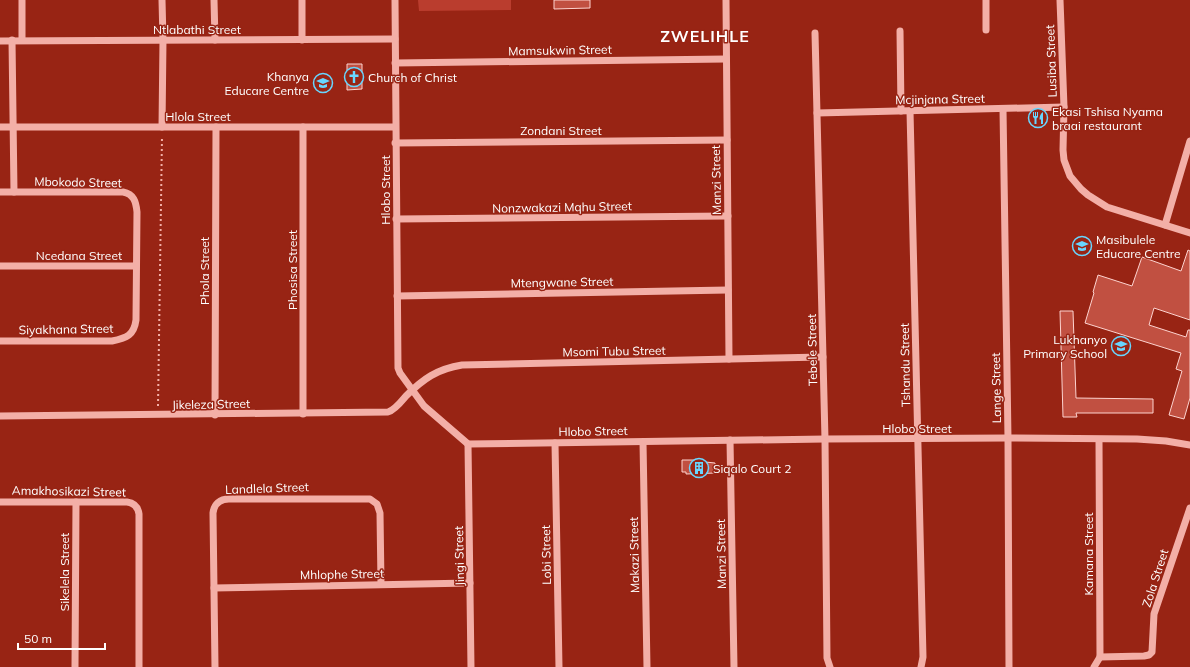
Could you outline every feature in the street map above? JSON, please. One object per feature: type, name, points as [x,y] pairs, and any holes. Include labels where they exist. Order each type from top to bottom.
[{"type":"street","points":[[22,0],[22,40]]},
{"type":"street","points":[[162,0],[162,127]]},
{"type":"street","points":[[214,0],[215,40]]},
{"type":"street","points":[[302,0],[302,40]]},
{"type":"street","name":"Hlobo Street","points":[[395,0],[398,368],[424,406],[468,444],[1008,438],[1099,440],[1152,439],[1190,445]]},
{"type":"street","name":"Manzi Street","points":[[726,0],[729,359]]},
{"type":"street","points":[[986,0],[986,30]]},
{"type":"street","name":"Lusiba Street","points":[[1060,0],[1064,107],[1064,160],[1070,176],[1092,199],[1107,207],[1190,233]]},
{"type":"street","points":[[900,31],[901,111]]},
{"type":"street","name":"Tebele Street","points":[[815,33],[825,439],[827,658],[830,667]]},
{"type":"street","name":"Ntlabathi Street","points":[[0,40],[395,39]]},
{"type":"street","points":[[12,40],[14,192]]},
{"type":"street","name":"Mamsukwin Street","points":[[395,63],[726,59]]},
{"type":"street","name":"Mcjinjana Street","points":[[817,112],[1064,107]]},
{"type":"street","name":"Lange Street","points":[[1003,109],[1008,438],[1009,667]]},
{"type":"street","name":"Tshandu Street","points":[[910,110],[923,658],[920,667]]},
{"type":"street","name":"Hlola Street","points":[[0,127],[395,127]]},
{"type":"street","name":"Phola Street","points":[[215,415],[216,127]]},
{"type":"street","name":"Phosisa Street","points":[[302,127],[303,414]]},
{"type":"street","name":"Zondani Street","points":[[396,142],[727,140]]},
{"type":"street","points":[[1165,225],[1190,141]]},
{"type":"street","name":"Mbokodo Street","points":[[0,192],[123,192],[132,196],[136,203],[137,212],[136,266]]},
{"type":"street","name":"Nonzwakazi Mqhu Street","points":[[396,219],[728,216]]},
{"type":"street","name":"Ncedana Street","points":[[0,266],[136,266],[136,320],[135,328],[130,334]]},
{"type":"street","name":"Mtengwane Street","points":[[397,296],[728,290]]},
{"type":"street","name":"Siyakhana Street","points":[[0,341],[112,341],[130,334]]},
{"type":"street","name":"Msomi Tubu Street","points":[[413,390],[433,374],[451,366],[462,365],[823,357]]},
{"type":"street","name":"Jikeleza Street","points":[[0,416],[215,415],[388,412],[394,409],[413,390]]},
{"type":"street","name":"Manzi Street","points":[[730,440],[734,667]]},
{"type":"street","name":"Kamana Street","points":[[1099,440],[1100,657]]},
{"type":"street","name":"Makazi Street","points":[[643,442],[647,667]]},
{"type":"street","name":"Lobi Street","points":[[555,443],[559,667]]},
{"type":"street","name":"Jingi Street","points":[[468,444],[472,667]]},
{"type":"street","name":"Landlela Street","points":[[215,667],[214,509],[218,502],[224,499],[370,499],[377,504],[380,513],[381,584]]},
{"type":"street","name":"Amakhosikazi Street","points":[[0,502],[127,502],[134,504],[139,514],[139,667]]},
{"type":"street","name":"Sikelela Street","points":[[75,667],[76,502]]},
{"type":"street","name":"Zola Street","points":[[1100,657],[1144,656],[1149,655],[1152,652],[1154,614],[1190,508]]},
{"type":"street","name":"Mhlophe Street","points":[[214,588],[470,583]]},
{"type":"street","points":[[1094,667],[1100,657]]},
{"type":"path","points":[[158,415],[162,127]]},
{"type":"shaded area","points":[[418,0],[511,0],[511,10],[419,11]]},
{"type":"building","points":[[554,0],[590,0],[590,8],[554,9]]},
{"type":"building","name":"Church of Christ","points":[[347,64],[362,64],[362,89],[347,90]]},
{"type":"building","points":[[1188,250],[1190,251],[1190,320],[1154,308],[1149,325],[1186,337],[1188,330],[1190,330],[1190,398],[1184,419],[1169,415],[1182,371],[1176,369],[1181,353],[1085,323],[1098,275],[1132,286],[1142,257],[1181,271]]},
{"type":"building","points":[[1060,311],[1073,311],[1076,398],[1153,399],[1153,413],[1076,413],[1077,417],[1063,417]]},
{"type":"building","name":"Siqalo Court 2","points":[[682,460],[696,460],[715,463],[716,473],[686,474],[686,472],[682,472]]},
{"type":"place","name":"Church of Christ","points":[[354,77]]},
{"type":"place","name":"Khanya Educare Centre","points":[[323,83]]},
{"type":"place","name":"Ekasi Tshisa Nyama braai restaurant","points":[[1038,118]]},
{"type":"place","name":"Masibulele Educare Centre","points":[[1082,246]]},
{"type":"place","name":"Lukhanyo Primary School","points":[[1121,346]]},
{"type":"place","name":"Siqalo Court 2","points":[[699,468]]},
{"type":"district","name":"ZWELIHLE","points":[[705,36]]}]
